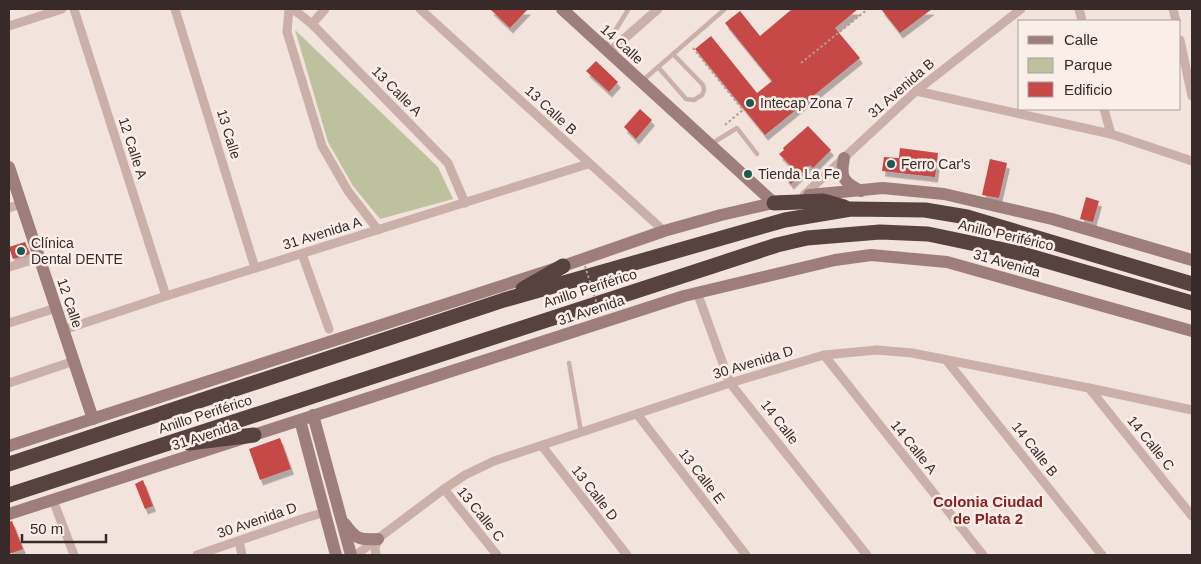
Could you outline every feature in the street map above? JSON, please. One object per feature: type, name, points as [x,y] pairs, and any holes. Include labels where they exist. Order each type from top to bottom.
[{"type":"highway","points":[[774,203],[822,201],[850,208]]},
{"type":"highway","name":"Anillo Periférico","points":[[9,464],[504,300],[785,220],[850,208],[925,210],[967,217],[1192,284]]},
{"type":"highway","name":"Anillo Periférico","points":[[9,495],[777,245],[807,238],[880,232],[928,234],[1019,253],[1192,303]]},
{"type":"highway","points":[[504,300],[563,266]]},
{"type":"highway","points":[[153,448],[254,435]]},
{"type":"street","points":[[9,26],[62,9]]},
{"type":"street","name":"12 Calle A","points":[[74,9],[166,296]]},
{"type":"street","name":"13 Calle","points":[[175,9],[255,268]]},
{"type":"street","name":"13 Calle A","points":[[378,230],[348,191],[322,146],[286,32],[291,9],[312,24],[448,163],[465,203]]},
{"type":"street","points":[[312,24],[325,9]]},
{"type":"street","name":"13 Calle B","points":[[420,9],[588,164],[664,231]]},
{"type":"street","name":"14 Calle","points":[[562,9],[774,203]]},
{"type":"street","points":[[606,50],[658,9]]},
{"type":"street","name":"31 Avenida B","points":[[804,195],[916,92],[1020,9]]},
{"type":"street","points":[[1181,45],[1192,96]]},
{"type":"street","points":[[916,92],[1111,134],[1192,161]]},
{"type":"street","points":[[1104,110],[1111,134]]},
{"type":"street","points":[[844,158],[842,173],[844,180],[860,191]]},
{"type":"street","name":"31 Avenida A","points":[[63,330],[588,164]]},
{"type":"street","name":"12 Calle","points":[[9,167],[15,206],[39,258],[93,419]]},
{"type":"street","points":[[9,446],[563,266],[664,231],[804,195],[883,188],[944,194],[1052,219],[1192,260]]},
{"type":"street","points":[[302,254],[329,329]]},
{"type":"street","name":"31 Avenida","points":[[9,514],[697,292],[835,260],[871,254],[947,262],[1192,331]]},
{"type":"street","points":[[9,267],[39,258]]},
{"type":"street","name":"14 Calle","points":[[697,292],[730,383],[867,555]]},
{"type":"street","points":[[9,323],[56,308]]},
{"type":"street","name":"30 Avenida D","points":[[356,555],[444,489],[465,475],[494,461],[730,383],[824,355],[878,350],[912,353],[1192,410]]},
{"type":"street","name":"14 Calle A","points":[[824,355],[983,555]]},
{"type":"street","points":[[9,383],[74,361]]},
{"type":"street","name":"14 Calle B","points":[[947,361],[1102,555]]},
{"type":"street","name":"14 Calle C","points":[[1089,388],[1192,516]]},
{"type":"street","name":"13 Calle E","points":[[637,414],[746,555]]},
{"type":"street","points":[[313,415],[351,555]]},
{"type":"street","points":[[300,420],[336,555]]},
{"type":"street","name":"13 Calle D","points":[[542,446],[627,555]]},
{"type":"street","name":"13 Calle C","points":[[444,489],[497,555]]},
{"type":"street","points":[[53,500],[74,555]]},
{"type":"street","name":"30 Avenida D","points":[[197,555],[326,512]]},
{"type":"street","points":[[342,519],[355,537],[364,540],[378,539],[375,548],[376,555]]},
{"type":"street","points":[[239,541],[242,555]]},
{"type":"lane","points":[[641,82],[725,9]]},
{"type":"lane","points":[[606,50],[628,10]]},
{"type":"lane","points":[[658,67],[686,99],[694,100],[702,95],[703,85],[673,54]]},
{"type":"lane","points":[[710,145],[737,128],[757,154]]},
{"type":"lane","points":[[569,363],[581,433]]},
{"type":"path","points":[[801,63],[868,9]]},
{"type":"path","points":[[688,41],[743,110]]},
{"type":"path","points":[[585,266],[600,314]]},
{"type":"green space","points":[[295,30],[438,167],[453,199],[380,219],[353,186],[328,142]]},
{"type":"building","points":[[490,9],[528,9],[510,28]]},
{"type":"building","points":[[792,9],[858,9],[835,28],[860,58],[765,135],[695,49],[711,36],[757,93],[772,81],[725,23],[740,11],[760,36]]},
{"type":"building","points":[[881,9],[932,9],[900,33]]},
{"type":"building","points":[[596,61],[618,82],[609,92],[586,71]]},
{"type":"building","points":[[640,109],[652,120],[636,139],[624,127]]},
{"type":"building","points":[[808,126],[831,150],[813,168],[810,165],[791,184],[785,177],[793,168],[779,154],[784,150],[783,148]]},
{"type":"building","points":[[900,148],[938,153],[935,177],[882,171],[884,157],[899,158]]},
{"type":"building","points":[[990,159],[1007,163],[999,198],[982,195]]},
{"type":"building","points":[[1086,197],[1099,201],[1093,222],[1080,219]]},
{"type":"building","name":"Clínica Dental DENTE","points":[[25,242],[30,254],[13,259],[9,247]]},
{"type":"building","points":[[280,438],[291,469],[260,480],[249,449]]},
{"type":"building","points":[[143,480],[153,506],[145,509],[135,484]]},
{"type":"building","points":[[12,521],[23,549],[9,554],[9,522]]},
{"type":"place","name":"Intecap Zona 7","points":[[750,103]]},
{"type":"place","name":"Ferro Car's","points":[[891,164]]},
{"type":"place","name":"Tienda La Fe","points":[[748,174]]},
{"type":"place","name":"Clínica Dental DENTE","points":[[21,251]]},
{"type":"district","name":"Colonia Ciudad de Plata 2","points":[[988,510]]}]
